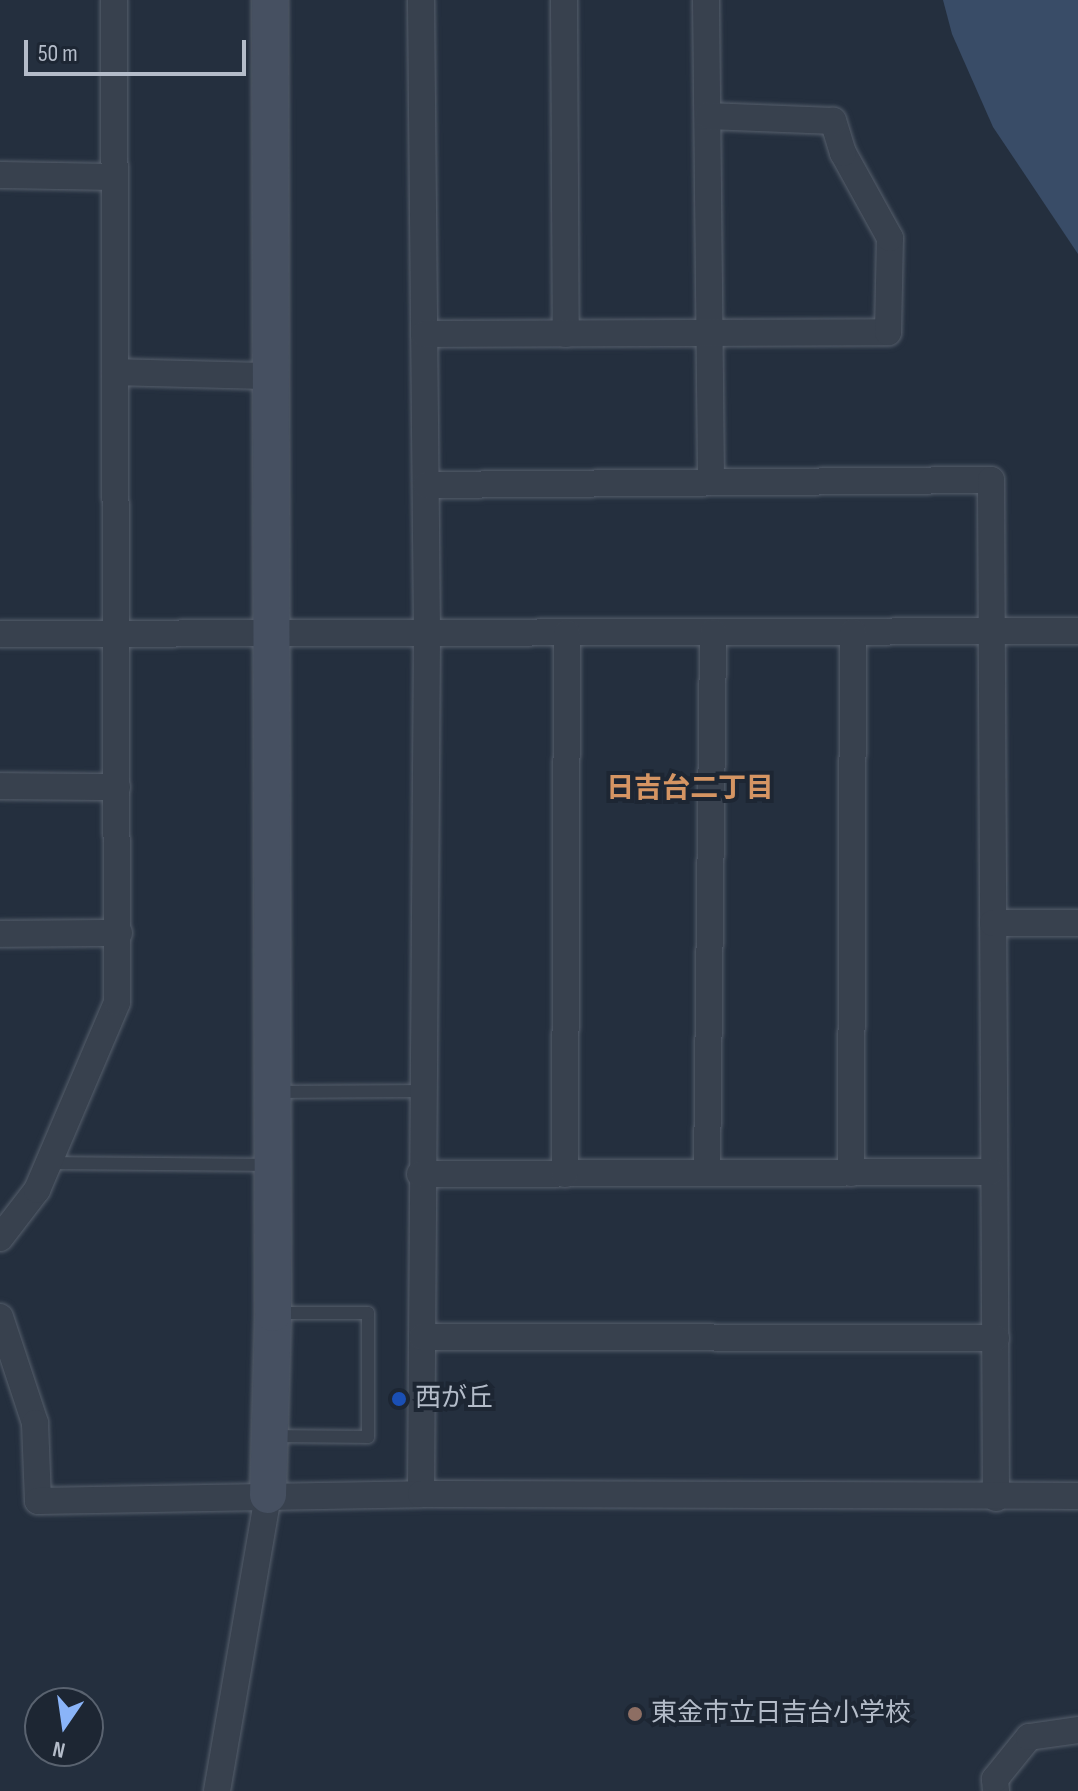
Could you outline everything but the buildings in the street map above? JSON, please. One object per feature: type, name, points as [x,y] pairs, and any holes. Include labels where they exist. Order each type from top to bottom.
[{"type":"street","points":[[0,1238],[37,1190],[117,1002],[114,0]]},
{"type":"street","points":[[217,1791],[268,1495],[270,1436],[273,1313],[270,0]]},
{"type":"street","points":[[421,0],[427,633],[420,1174],[421,1494]]},
{"type":"street","points":[[564,0],[566,334]]},
{"type":"street","points":[[706,0],[711,480]]},
{"type":"street","points":[[424,334],[888,332],[890,238],[843,153],[833,121],[708,116]]},
{"type":"street","points":[[0,175],[114,177]]},
{"type":"street","points":[[115,372],[270,376]]},
{"type":"street","points":[[426,485],[711,480],[991,480],[991,1172],[996,1338],[996,1498]]},
{"type":"street","points":[[0,634],[1078,631]]},
{"type":"street","points":[[707,1173],[713,632]]},
{"type":"street","points":[[851,1173],[853,632]]},
{"type":"street","points":[[565,1174],[567,633]]},
{"type":"street","points":[[0,786],[117,787]]},
{"type":"street","points":[[993,923],[1078,923]]},
{"type":"street","points":[[0,934],[119,933]]},
{"type":"street","points":[[420,1174],[991,1172]]},
{"type":"street","points":[[0,1317],[35,1423],[38,1501],[421,1494],[1078,1496]]},
{"type":"street","points":[[422,1337],[996,1338]]},
{"type":"street","points":[[996,1791],[995,1779],[1029,1737],[1078,1730]]},
{"type":"lane","points":[[272,1092],[421,1091]]},
{"type":"lane","points":[[49,1163],[272,1165]]},
{"type":"lane","points":[[270,1436],[368,1437],[368,1313],[273,1313]]},
{"type":"water","points":[[943,0],[1078,0],[1078,254],[993,127],[952,34]]},
{"type":"place","name":"西が丘","points":[[399,1399]]},
{"type":"place","name":"東金市立日吉台小学校","points":[[635,1714]]},
{"type":"district","name":"日吉台二丁目","points":[[690,789]]}]
